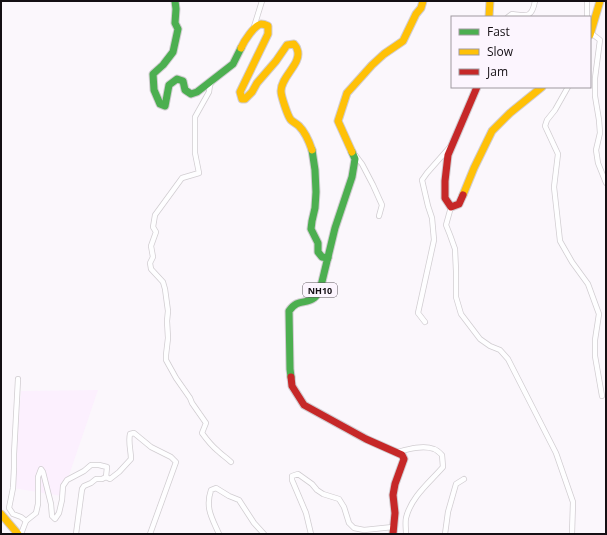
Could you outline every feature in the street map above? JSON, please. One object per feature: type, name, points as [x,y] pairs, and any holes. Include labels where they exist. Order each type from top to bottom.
[{"type":"main road","points":[[175,1],[175,23],[178,29],[173,52],[164,65],[153,74],[152,86],[160,104],[165,106],[168,97],[169,85],[177,79],[183,81],[185,90],[191,94],[197,92],[233,64],[243,43],[252,31],[260,25],[263,24],[268,26],[268,34],[240,92],[242,99],[245,99],[252,92],[257,83],[276,61],[287,45],[294,44],[297,47],[298,55],[294,66],[282,84],[281,92],[291,120],[298,124],[304,131],[312,149],[316,194],[315,208],[310,228],[318,243],[318,252],[322,257],[328,258]]},
{"type":"main road","name":"NH10","points":[[397,452],[366,439],[304,405],[292,386],[290,368],[289,311],[292,305],[314,297],[320,290],[335,228],[352,177],[355,159],[338,120],[347,93],[372,65],[384,54],[403,41],[416,14],[421,8],[423,1]]},
{"type":"main road","points":[[489,16],[490,1]]},
{"type":"main road","points":[[591,30],[600,1]]},
{"type":"main road","points":[[477,88],[448,155],[444,181],[445,198],[451,207],[459,204],[492,131],[541,88]]},
{"type":"main road","points":[[393,531],[395,514],[393,496],[395,484],[404,459],[402,455],[397,452]]},
{"type":"main road","points":[[1,514],[20,534]]},
{"type":"street","points":[[252,31],[262,1]]},
{"type":"street","points":[[509,16],[512,14],[526,16],[530,14],[534,7],[535,1]]},
{"type":"street","points":[[587,1],[587,16]]},
{"type":"street","points":[[591,34],[600,40],[595,78],[595,96],[600,133],[596,150],[598,163],[606,182]]},
{"type":"street","points":[[214,78],[210,85],[209,92],[195,117],[194,153],[199,173],[182,178],[155,216],[153,227],[156,232],[151,246],[153,257],[150,263],[151,269],[163,282],[165,289],[168,311],[166,360],[176,378],[206,423],[202,433],[218,452],[231,462]]},
{"type":"street","points":[[567,88],[556,110],[547,120],[546,126],[558,154],[554,187],[560,241],[572,262],[588,284],[599,314],[595,340],[595,356],[602,396]]},
{"type":"street","points":[[425,322],[418,313],[434,240],[432,218],[422,180],[454,142]]},
{"type":"street","points":[[352,150],[362,164],[382,205],[379,216]]},
{"type":"street","points":[[451,207],[446,225],[454,249],[456,297],[461,314],[480,338],[490,346],[500,350],[508,359],[556,453],[573,502],[572,534]]},
{"type":"street","points":[[18,379],[13,488],[9,508],[13,514],[26,520]]},
{"type":"street","points":[[76,534],[82,489],[84,486],[91,484],[96,479],[106,477],[110,479],[119,472],[130,459],[129,440],[130,434],[134,433],[151,447],[171,457],[176,462],[150,534]]},
{"type":"street","points":[[397,452],[423,447],[435,449],[442,455],[443,467],[421,490],[411,504],[406,519],[406,534]]},
{"type":"street","points":[[20,534],[26,520],[36,513],[38,504],[38,477],[41,469],[44,472],[52,516],[55,519],[59,513],[63,486],[67,480],[84,472],[91,465],[99,464],[107,468],[106,477]]},
{"type":"street","points":[[311,534],[306,513],[292,480],[292,476],[298,474],[323,494],[339,499],[344,507],[349,523],[354,528],[364,530],[393,531]]},
{"type":"street","points":[[445,534],[448,512],[456,484],[464,479]]},
{"type":"street","points":[[219,534],[210,514],[208,505],[211,490],[216,488],[239,500],[254,523],[264,534]]},
{"type":"shaded area","points":[[98,390],[62,496],[13,488],[21,391]]},
{"type":"traffic: fast","points":[[175,1],[175,23],[178,29],[173,52],[163,65],[153,74],[154,90],[160,104],[165,106],[169,85],[177,79],[183,81],[185,90],[191,94],[197,92],[233,64],[241,48]]},
{"type":"traffic: fast","points":[[312,150],[316,192],[311,229],[318,243],[318,252],[322,257],[328,258]]},
{"type":"traffic: fast","points":[[291,377],[289,311],[295,304],[314,298],[320,290],[335,228],[352,177],[355,159],[352,152]]},
{"type":"traffic: slow","points":[[352,152],[338,121],[347,93],[372,65],[384,54],[403,41],[416,14],[421,8],[423,1]]},
{"type":"traffic: slow","points":[[489,16],[490,1]]},
{"type":"traffic: slow","points":[[591,32],[600,1]]},
{"type":"traffic: slow","points":[[241,48],[252,31],[258,25],[264,24],[268,26],[268,34],[240,92],[242,99],[245,99],[252,92],[257,83],[276,61],[287,45],[294,44],[298,54],[297,59],[284,80],[281,94],[290,118],[304,131],[312,150]]},
{"type":"traffic: slow","points":[[463,195],[492,131],[510,113],[541,88]]},
{"type":"traffic: slow","points":[[1,514],[18,534]]},
{"type":"traffic: jam","points":[[463,195],[459,204],[451,207],[445,198],[448,155],[477,88]]},
{"type":"traffic: jam","points":[[291,377],[292,386],[304,405],[366,439],[402,455],[404,459],[395,484],[393,495],[395,513],[393,534]]}]
